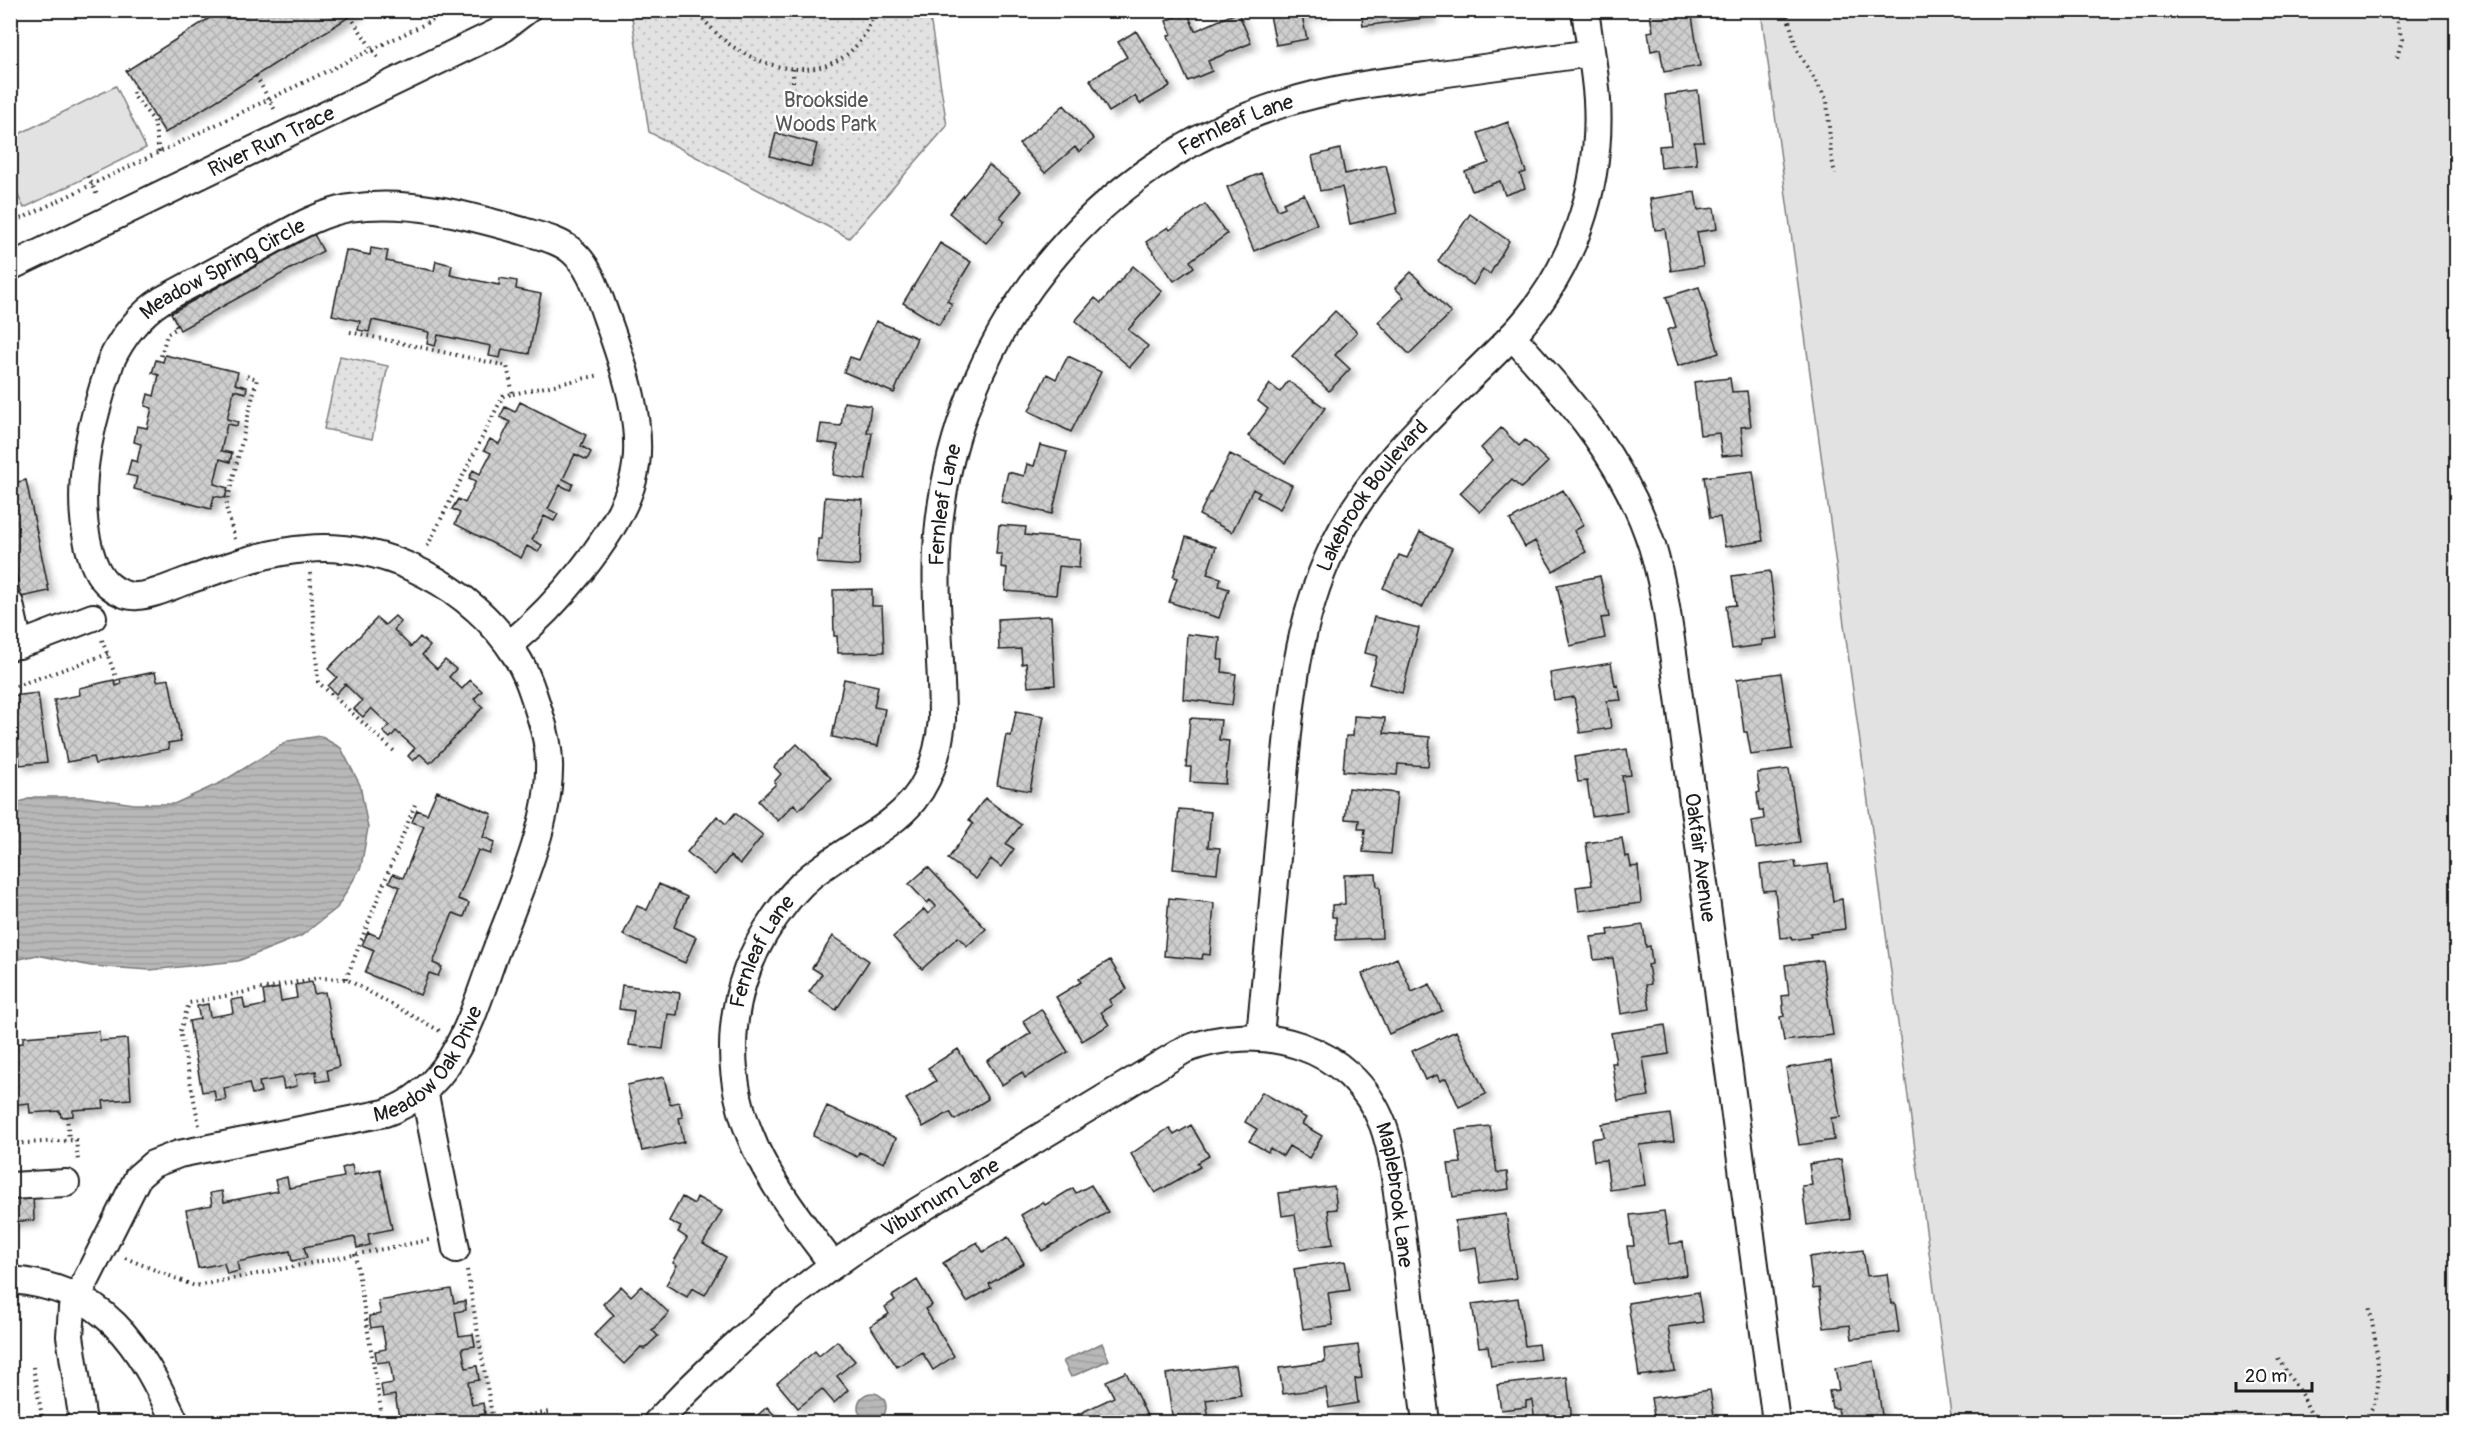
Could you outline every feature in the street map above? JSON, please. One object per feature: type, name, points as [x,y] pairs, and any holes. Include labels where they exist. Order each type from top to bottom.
[{"type":"street","name":"River Run Trace","points":[[10,267],[498,32],[527,10]]},
{"type":"street","name":"Lakebrook Boulevard","points":[[1260,1036],[1291,702],[1301,635],[1314,592],[1346,524],[1385,465],[1458,387],[1512,336],[1560,272],[1571,249],[1588,201],[1598,122],[1585,10]]},
{"type":"street","name":"Fernleaf Lane","points":[[832,1264],[769,1174],[748,1130],[738,1096],[734,1062],[736,1006],[745,970],[753,952],[792,894],[813,874],[879,832],[902,814],[919,792],[936,756],[942,720],[937,555],[944,499],[957,435],[970,396],[1010,314],[1041,272],[1075,233],[1105,205],[1168,156],[1222,127],[1285,103],[1352,87],[1591,53]]},
{"type":"street","name":"Meadow Spring Circle","points":[[362,207],[438,210],[465,214],[557,242],[573,251],[587,270],[596,288],[624,370],[631,404],[636,452],[634,471],[627,495],[611,526],[566,590],[539,619],[508,645],[485,618],[466,601],[438,582],[416,570],[364,551],[330,547],[308,548],[242,562],[140,596],[126,595],[113,589],[96,568],[86,534],[81,492],[86,455],[111,361],[122,342],[141,317],[162,300],[304,224],[331,212],[362,207]]},
{"type":"street","name":"Oakfair Avenue","points":[[1512,336],[1580,412],[1608,451],[1644,521],[1660,576],[1677,677],[1776,1422]]},
{"type":"street","points":[[10,604],[15,646],[93,617]]},
{"type":"street","name":"Meadow Oak Drive","points":[[84,1422],[70,1336],[70,1320],[76,1297],[134,1183],[142,1172],[165,1158],[385,1113],[407,1103],[424,1090],[447,1067],[461,1042],[527,866],[540,824],[548,785],[548,754],[540,716],[527,678],[508,645]]},
{"type":"street","name":"Viburnum Lane","points":[[657,1422],[731,1347],[832,1264],[1184,1050],[1240,1036],[1260,1036]]},
{"type":"street","name":"Maplebrook Lane","points":[[1260,1036],[1306,1048],[1327,1059],[1359,1085],[1383,1125],[1396,1192],[1426,1422]]},
{"type":"street","points":[[424,1090],[454,1242]]},
{"type":"street","points":[[10,1186],[66,1182]]},
{"type":"street","points":[[10,1280],[52,1287],[76,1297],[108,1317],[133,1343],[154,1378],[175,1422]]},
{"type":"path","points":[[10,224],[454,10]]},
{"type":"path","points":[[695,10],[717,34],[741,52],[770,64],[793,69],[826,67],[843,58],[862,40],[875,10]]},
{"type":"path","points":[[1786,10],[1797,50],[1827,100],[1831,154],[1835,174]]},
{"type":"path","points":[[2393,10],[2402,39],[2397,58]]},
{"type":"path","points":[[2451,10],[2457,15]]},
{"type":"path","points":[[350,16],[394,83]]},
{"type":"path","points":[[793,69],[793,82]]},
{"type":"path","points":[[256,76],[287,134]]},
{"type":"path","points":[[136,87],[133,90],[134,96],[154,119],[159,152]]},
{"type":"path","points":[[350,332],[507,366],[513,394]]},
{"type":"path","points":[[416,570],[503,396],[624,370]]},
{"type":"path","points":[[242,562],[226,507],[257,379],[247,376]]},
{"type":"path","points":[[308,548],[318,682],[394,751]]},
{"type":"path","points":[[93,617],[119,685]]},
{"type":"path","points":[[10,688],[108,654]]},
{"type":"path","points":[[346,979],[416,802]]},
{"type":"path","points":[[204,1149],[180,1031],[189,1003],[318,978],[346,979],[461,1042]]},
{"type":"path","points":[[67,1116],[69,1140]]},
{"type":"path","points":[[10,1144],[76,1140],[78,1168],[66,1182]]},
{"type":"path","points":[[101,1249],[195,1286],[355,1254],[454,1242],[464,1253],[491,1422],[549,1412]]},
{"type":"path","points":[[355,1254],[384,1422]]},
{"type":"path","points":[[2358,1422],[2369,1416],[2374,1407],[2379,1381],[2369,1304]]},
{"type":"path","points":[[2278,1359],[2310,1412],[2319,1422]]},
{"type":"path","points":[[33,1367],[43,1422]]},
{"type":"green space","name":"Brookside Woods Park","points":[[631,11],[929,11],[947,126],[849,238],[649,132]]},
{"type":"green space","points":[[1761,11],[2456,11],[2456,1422],[1952,1422]]},
{"type":"green space","points":[[116,86],[146,148],[24,208],[11,181],[11,138]]},
{"type":"green space","points":[[340,356],[388,366],[372,439],[324,429]]},
{"type":"shaded area","points":[[320,736],[341,748],[360,785],[368,828],[361,867],[337,908],[301,936],[238,961],[150,970],[91,966],[37,955],[11,961],[11,805],[34,797],[86,797],[134,804],[174,804],[222,782],[288,741]]},
{"type":"shaded area","points":[[1102,1343],[1109,1360],[1071,1377],[1063,1361]]},
{"type":"shaded area","points":[[872,1393],[882,1397],[886,1407],[882,1417],[872,1421],[862,1417],[858,1407],[862,1397]]},
{"type":"building","points":[[222,10],[360,10],[165,133],[126,71]]},
{"type":"building","points":[[1269,10],[1328,10],[1302,16],[1307,39],[1276,45]]},
{"type":"building","points":[[1361,10],[1431,10],[1432,17],[1363,26]]},
{"type":"building","points":[[1649,10],[1691,10],[1700,66],[1664,72],[1660,49],[1651,51],[1648,32],[1653,31]]},
{"type":"building","points":[[1187,11],[1195,31],[1238,12],[1251,43],[1208,61],[1212,71],[1188,81],[1168,36],[1171,34],[1166,21]]},
{"type":"building","points":[[1136,31],[1170,86],[1140,104],[1135,96],[1109,112],[1090,80],[1127,57],[1118,42]]},
{"type":"building","points":[[1698,91],[1704,142],[1694,142],[1697,164],[1661,168],[1659,146],[1671,145],[1665,95]]},
{"type":"building","points":[[1064,105],[1094,139],[1079,152],[1075,147],[1045,173],[1019,144]]},
{"type":"building","points":[[1508,122],[1526,172],[1520,174],[1525,188],[1505,195],[1500,181],[1472,191],[1465,172],[1489,163],[1478,133]]},
{"type":"building","points":[[776,133],[817,144],[811,167],[770,156]]},
{"type":"building","points":[[1340,149],[1345,174],[1386,165],[1397,213],[1350,224],[1342,187],[1320,191],[1312,156]]},
{"type":"building","points":[[989,165],[1021,191],[1000,217],[1005,221],[986,243],[949,213]]},
{"type":"building","points":[[1261,173],[1278,210],[1285,207],[1283,203],[1304,194],[1317,224],[1254,251],[1227,187]]},
{"type":"building","points":[[1695,192],[1698,210],[1714,208],[1717,229],[1697,232],[1703,266],[1671,271],[1665,229],[1655,230],[1650,199]]},
{"type":"building","points":[[1205,204],[1227,234],[1190,261],[1194,267],[1174,281],[1146,242],[1168,227],[1170,230]]},
{"type":"building","points":[[1470,214],[1509,241],[1490,274],[1483,270],[1473,285],[1438,261]]},
{"type":"building","points":[[314,234],[323,251],[180,330],[171,313]]},
{"type":"building","points":[[940,243],[971,262],[947,301],[952,304],[939,325],[903,303]]},
{"type":"building","points":[[371,248],[388,251],[386,261],[434,271],[436,261],[452,265],[450,275],[499,285],[500,278],[517,281],[516,289],[541,294],[529,354],[502,349],[500,358],[489,356],[491,346],[438,335],[435,346],[427,344],[429,332],[372,320],[369,332],[358,330],[360,321],[332,315],[346,250],[370,255]]},
{"type":"building","points":[[1133,266],[1162,291],[1128,330],[1148,346],[1130,367],[1075,321],[1095,298],[1101,303]]},
{"type":"building","points":[[1411,272],[1451,313],[1409,354],[1378,322],[1404,297],[1395,288]]},
{"type":"building","points":[[1699,287],[1719,353],[1678,366],[1667,330],[1676,327],[1666,297]]},
{"type":"building","points":[[1335,311],[1357,332],[1335,355],[1350,369],[1329,391],[1292,356]]},
{"type":"building","points":[[876,321],[917,338],[894,393],[844,372],[850,357],[859,360]]},
{"type":"building","points":[[165,355],[238,372],[235,384],[247,387],[246,393],[234,390],[227,419],[238,422],[237,426],[227,424],[221,451],[232,453],[230,462],[220,459],[214,484],[228,488],[225,498],[214,496],[211,509],[134,489],[137,477],[127,475],[131,460],[137,462],[141,444],[134,442],[137,426],[147,428],[152,408],[145,406],[148,394],[154,396],[159,375],[152,373],[156,360],[163,362]]},
{"type":"building","points":[[1068,356],[1101,372],[1071,432],[1029,411],[1047,374],[1056,379]]},
{"type":"building","points":[[1730,378],[1732,392],[1747,391],[1751,426],[1741,427],[1744,454],[1722,456],[1719,433],[1700,435],[1694,382]]},
{"type":"building","points":[[1288,381],[1325,408],[1285,463],[1248,436],[1268,409],[1258,401],[1270,384],[1280,392]]},
{"type":"building","points":[[520,402],[586,435],[581,446],[591,452],[587,460],[575,454],[563,479],[573,484],[570,490],[560,485],[548,509],[558,514],[554,521],[544,516],[532,540],[542,545],[538,552],[527,546],[521,558],[455,524],[460,513],[452,509],[458,499],[465,503],[476,481],[469,478],[473,470],[480,474],[491,453],[484,450],[490,439],[499,444],[510,422],[500,417],[505,407],[515,412]]},
{"type":"building","points":[[844,402],[871,406],[867,433],[872,433],[865,480],[833,475],[838,445],[818,442],[821,424],[841,426]]},
{"type":"building","points":[[1501,428],[1519,446],[1525,440],[1548,462],[1521,488],[1512,480],[1480,512],[1460,493],[1492,460],[1481,448]]},
{"type":"building","points":[[1040,445],[1067,452],[1052,514],[1001,502],[1008,472],[1024,476],[1027,464],[1034,466]]},
{"type":"building","points":[[1230,454],[1292,485],[1280,509],[1257,497],[1260,493],[1253,489],[1232,532],[1199,515]]},
{"type":"building","points":[[1753,471],[1763,541],[1725,547],[1720,517],[1710,518],[1704,477]]},
{"type":"building","points":[[26,480],[49,591],[21,597],[10,544],[10,484]]},
{"type":"building","points":[[1563,490],[1584,525],[1574,531],[1586,552],[1553,571],[1535,541],[1525,547],[1510,520]]},
{"type":"building","points":[[825,497],[863,500],[859,566],[817,563],[818,539],[822,539]]},
{"type":"building","points":[[999,525],[1026,527],[1025,535],[1081,540],[1079,568],[1059,566],[1056,595],[1005,591],[1007,568],[1001,567],[1002,554],[996,554]]},
{"type":"building","points":[[1420,532],[1452,548],[1422,608],[1383,588],[1399,555],[1407,558]]},
{"type":"building","points":[[1186,537],[1216,547],[1207,574],[1221,578],[1219,586],[1229,589],[1219,618],[1169,602],[1177,578],[1173,577]]},
{"type":"building","points":[[1770,571],[1778,638],[1762,640],[1762,645],[1732,649],[1726,606],[1736,605],[1732,576]]},
{"type":"building","points":[[1600,576],[1609,617],[1601,618],[1605,638],[1570,646],[1557,585]]},
{"type":"building","points":[[872,589],[872,606],[882,606],[884,652],[838,653],[837,636],[834,636],[833,590]]},
{"type":"building","points":[[395,616],[401,622],[394,630],[411,647],[420,637],[430,646],[422,655],[437,669],[445,660],[456,669],[449,677],[462,689],[470,680],[482,691],[474,699],[483,707],[430,763],[420,754],[413,761],[408,756],[415,748],[396,731],[390,738],[383,732],[389,725],[371,708],[363,717],[354,709],[362,701],[345,684],[336,694],[328,686],[337,677],[328,669],[377,618],[385,625]]},
{"type":"building","points":[[1051,616],[1055,685],[1028,687],[1026,663],[1022,664],[1021,649],[999,650],[998,619]]},
{"type":"building","points":[[1374,617],[1419,628],[1402,693],[1369,684],[1377,656],[1365,653]]},
{"type":"building","points":[[1187,634],[1220,638],[1218,660],[1223,660],[1222,672],[1236,674],[1232,705],[1183,699]]},
{"type":"building","points":[[1611,663],[1615,686],[1618,685],[1621,700],[1607,701],[1611,728],[1580,733],[1574,697],[1554,700],[1550,673]]},
{"type":"building","points":[[155,672],[157,681],[169,679],[181,741],[168,743],[169,749],[95,764],[93,757],[67,762],[54,700],[80,695],[79,688],[114,680],[116,686],[121,684],[120,679]]},
{"type":"building","points":[[1781,673],[1792,749],[1751,755],[1747,732],[1744,732],[1737,679]]},
{"type":"building","points":[[844,679],[878,686],[874,707],[885,709],[878,746],[832,737]]},
{"type":"building","points":[[38,693],[47,762],[20,765],[12,696]]},
{"type":"building","points":[[1016,711],[1044,716],[1030,791],[997,785],[1006,735],[1011,736]]},
{"type":"building","points":[[1354,716],[1385,718],[1384,733],[1430,737],[1428,766],[1398,764],[1397,775],[1343,771],[1346,736],[1353,736]]},
{"type":"building","points":[[1190,718],[1221,720],[1219,740],[1229,741],[1225,784],[1190,782],[1191,767],[1186,767]]},
{"type":"building","points":[[797,744],[831,778],[799,810],[794,804],[778,821],[758,801],[776,784],[774,782],[781,774],[774,767]]},
{"type":"building","points":[[1627,749],[1631,775],[1622,776],[1627,811],[1592,816],[1587,781],[1578,782],[1574,757]]},
{"type":"building","points":[[1789,769],[1800,842],[1756,849],[1752,821],[1764,819],[1763,810],[1759,810],[1757,793],[1760,792],[1757,773]]},
{"type":"building","points":[[1348,788],[1397,793],[1391,854],[1363,852],[1365,829],[1358,829],[1359,820],[1345,819]]},
{"type":"building","points":[[437,791],[492,814],[483,837],[495,842],[490,854],[478,850],[458,899],[469,903],[464,917],[453,913],[433,963],[442,967],[438,976],[429,973],[420,995],[365,973],[374,950],[362,945],[368,932],[379,937],[400,887],[389,882],[393,874],[403,878],[424,826],[412,822],[417,810],[427,814]]},
{"type":"building","points":[[985,798],[1021,825],[1006,844],[1014,849],[1001,867],[991,859],[976,879],[948,859],[973,824],[969,820]]},
{"type":"building","points":[[1179,809],[1211,812],[1208,847],[1220,848],[1217,873],[1173,869]]},
{"type":"building","points":[[735,813],[763,835],[740,864],[730,856],[715,875],[687,852],[717,816],[726,824]]},
{"type":"building","points":[[1622,838],[1625,857],[1629,856],[1631,867],[1638,866],[1641,903],[1579,911],[1576,887],[1592,885],[1586,843]]},
{"type":"building","points":[[1795,861],[1796,868],[1828,864],[1833,901],[1842,899],[1845,929],[1810,933],[1811,937],[1792,940],[1791,937],[1780,938],[1775,890],[1763,891],[1760,865]]},
{"type":"building","points":[[928,867],[986,929],[967,946],[958,937],[922,969],[893,937],[924,909],[928,914],[936,906],[930,900],[927,903],[909,884]]},
{"type":"building","points":[[1376,874],[1377,887],[1380,887],[1382,938],[1336,940],[1336,917],[1332,917],[1332,905],[1345,904],[1344,875]]},
{"type":"building","points":[[659,884],[687,897],[674,927],[696,937],[685,963],[623,935],[637,906],[647,910]]},
{"type":"building","points":[[1169,898],[1214,903],[1210,955],[1203,954],[1202,959],[1164,956]]},
{"type":"building","points":[[1643,925],[1646,947],[1650,946],[1652,964],[1648,965],[1651,984],[1646,985],[1650,1009],[1621,1014],[1613,958],[1594,960],[1591,937],[1609,935],[1608,930]]},
{"type":"building","points":[[833,936],[869,961],[836,1010],[809,992],[822,974],[812,968]]},
{"type":"building","points":[[1397,958],[1412,992],[1430,984],[1442,1011],[1389,1034],[1362,974]]},
{"type":"building","points":[[1110,960],[1127,989],[1109,1000],[1112,1005],[1101,1012],[1109,1025],[1082,1041],[1056,997],[1081,982],[1079,979]]},
{"type":"building","points":[[1822,960],[1833,1035],[1784,1041],[1780,1017],[1784,1016],[1782,996],[1789,995],[1785,965]]},
{"type":"building","points":[[312,982],[314,994],[325,992],[339,1067],[327,1070],[329,1080],[317,1082],[316,1071],[295,1075],[297,1086],[284,1089],[282,1078],[259,1082],[261,1092],[252,1094],[249,1083],[224,1088],[226,1100],[216,1101],[214,1090],[202,1092],[189,1021],[200,1019],[197,1006],[208,1004],[210,1017],[233,1013],[231,1000],[243,998],[245,1009],[265,1005],[263,991],[279,988],[281,1001],[297,998],[295,985]]},
{"type":"building","points":[[622,985],[680,993],[677,1015],[668,1014],[663,1049],[629,1045],[634,1011],[619,1009]]},
{"type":"building","points":[[1041,1009],[1068,1052],[1025,1078],[1022,1072],[1002,1085],[987,1061],[1031,1033],[1023,1021]]},
{"type":"building","points":[[1665,1025],[1669,1054],[1643,1058],[1649,1096],[1618,1101],[1612,1063],[1616,1063],[1611,1033]]},
{"type":"building","points":[[99,1031],[100,1041],[127,1039],[131,1099],[103,1101],[104,1108],[73,1110],[73,1116],[61,1117],[60,1111],[30,1113],[29,1103],[10,1105],[10,1038],[13,1038],[13,1044],[23,1043],[23,1037]]},
{"type":"building","points":[[1456,1031],[1486,1094],[1459,1107],[1446,1078],[1440,1081],[1437,1075],[1425,1080],[1412,1051]]},
{"type":"building","points":[[958,1049],[988,1099],[955,1120],[950,1112],[923,1127],[906,1099],[936,1081],[928,1068]]},
{"type":"building","points":[[1831,1061],[1840,1117],[1831,1118],[1834,1140],[1799,1145],[1786,1068]]},
{"type":"building","points":[[664,1077],[670,1104],[679,1102],[683,1117],[679,1118],[684,1142],[642,1151],[627,1085]]},
{"type":"building","points":[[1262,1092],[1306,1118],[1302,1124],[1322,1136],[1309,1158],[1289,1146],[1283,1156],[1270,1148],[1268,1152],[1249,1141],[1257,1129],[1245,1122]]},
{"type":"building","points":[[827,1106],[896,1138],[884,1163],[859,1152],[857,1157],[813,1136]]},
{"type":"building","points":[[1670,1114],[1674,1141],[1639,1145],[1645,1185],[1610,1190],[1606,1160],[1594,1161],[1591,1139],[1604,1137],[1602,1124]]},
{"type":"building","points":[[1191,1125],[1209,1156],[1197,1163],[1200,1167],[1155,1193],[1131,1154],[1169,1128],[1174,1135]]},
{"type":"building","points":[[1490,1126],[1497,1173],[1507,1172],[1509,1189],[1453,1197],[1448,1164],[1461,1163],[1456,1130]]},
{"type":"building","points":[[1841,1159],[1850,1219],[1807,1225],[1802,1186],[1812,1185],[1809,1164]]},
{"type":"building","points":[[352,1165],[354,1175],[380,1169],[392,1229],[368,1234],[370,1245],[357,1248],[355,1237],[304,1247],[307,1258],[292,1261],[290,1251],[237,1262],[239,1271],[227,1274],[224,1263],[198,1268],[186,1210],[212,1205],[210,1193],[222,1191],[224,1202],[278,1191],[275,1180],[287,1177],[289,1188],[344,1177],[342,1168]]},
{"type":"building","points":[[1091,1185],[1108,1212],[1042,1251],[1021,1215],[1043,1202],[1045,1205],[1073,1188],[1076,1193]]},
{"type":"building","points":[[1334,1186],[1337,1209],[1328,1210],[1333,1244],[1300,1249],[1295,1214],[1282,1216],[1279,1193]]},
{"type":"building","points":[[33,1193],[34,1220],[10,1222],[10,1194]]},
{"type":"building","points":[[682,1197],[694,1204],[697,1197],[722,1211],[703,1244],[726,1257],[705,1295],[692,1288],[687,1297],[666,1285],[677,1265],[673,1263],[687,1238],[678,1232],[681,1227],[669,1221]]},
{"type":"building","points":[[1664,1211],[1669,1244],[1683,1242],[1687,1275],[1632,1283],[1627,1246],[1634,1246],[1630,1215]]},
{"type":"building","points":[[1506,1214],[1516,1278],[1481,1283],[1476,1247],[1459,1250],[1455,1221]]},
{"type":"building","points":[[1008,1237],[1024,1263],[989,1284],[991,1288],[967,1302],[943,1263],[977,1242],[983,1252]]},
{"type":"building","points":[[1863,1250],[1867,1276],[1887,1274],[1891,1304],[1895,1303],[1899,1332],[1852,1339],[1850,1325],[1824,1328],[1819,1288],[1813,1289],[1809,1257]]},
{"type":"building","points":[[1345,1261],[1350,1290],[1328,1293],[1333,1325],[1303,1329],[1294,1269]]},
{"type":"building","points":[[917,1280],[932,1305],[925,1309],[954,1356],[933,1370],[922,1352],[897,1367],[870,1326],[889,1314],[885,1307],[895,1300],[892,1296]]},
{"type":"building","points":[[621,1286],[631,1296],[641,1286],[669,1313],[652,1330],[658,1336],[644,1349],[641,1347],[624,1364],[594,1335],[614,1315],[603,1304]]},
{"type":"building","points":[[451,1289],[454,1303],[465,1301],[466,1310],[455,1312],[459,1336],[473,1334],[475,1346],[462,1348],[466,1368],[477,1366],[479,1380],[468,1382],[472,1405],[483,1403],[485,1414],[473,1416],[474,1422],[389,1422],[388,1419],[399,1417],[395,1395],[383,1397],[381,1385],[393,1383],[390,1361],[377,1363],[375,1351],[386,1349],[382,1326],[371,1328],[369,1316],[381,1314],[378,1301]]},
{"type":"building","points":[[1698,1292],[1703,1322],[1668,1327],[1675,1371],[1639,1376],[1628,1303]]},
{"type":"building","points":[[1518,1298],[1525,1346],[1538,1344],[1540,1359],[1491,1366],[1488,1346],[1479,1347],[1472,1304]]},
{"type":"building","points":[[837,1341],[855,1361],[837,1376],[848,1390],[834,1403],[822,1389],[798,1408],[777,1383],[815,1351],[819,1356]]},
{"type":"building","points":[[1358,1345],[1362,1378],[1355,1379],[1358,1403],[1329,1408],[1326,1388],[1283,1394],[1279,1368],[1325,1362],[1324,1349]]},
{"type":"building","points":[[1874,1361],[1883,1422],[1850,1422],[1849,1418],[1840,1419],[1838,1408],[1832,1408],[1829,1391],[1839,1390],[1835,1368]]},
{"type":"building","points":[[1236,1365],[1241,1395],[1206,1400],[1209,1421],[1173,1422],[1166,1374]]},
{"type":"building","points":[[1126,1372],[1150,1422],[1069,1422],[1068,1419],[1114,1397],[1106,1381]]},
{"type":"building","points":[[1567,1377],[1572,1422],[1535,1422],[1532,1400],[1526,1401],[1526,1407],[1501,1410],[1497,1385]]},
{"type":"building","points":[[1710,1390],[1715,1422],[1655,1422],[1651,1398]]},
{"type":"building","points":[[767,1407],[781,1422],[750,1422]]}]
